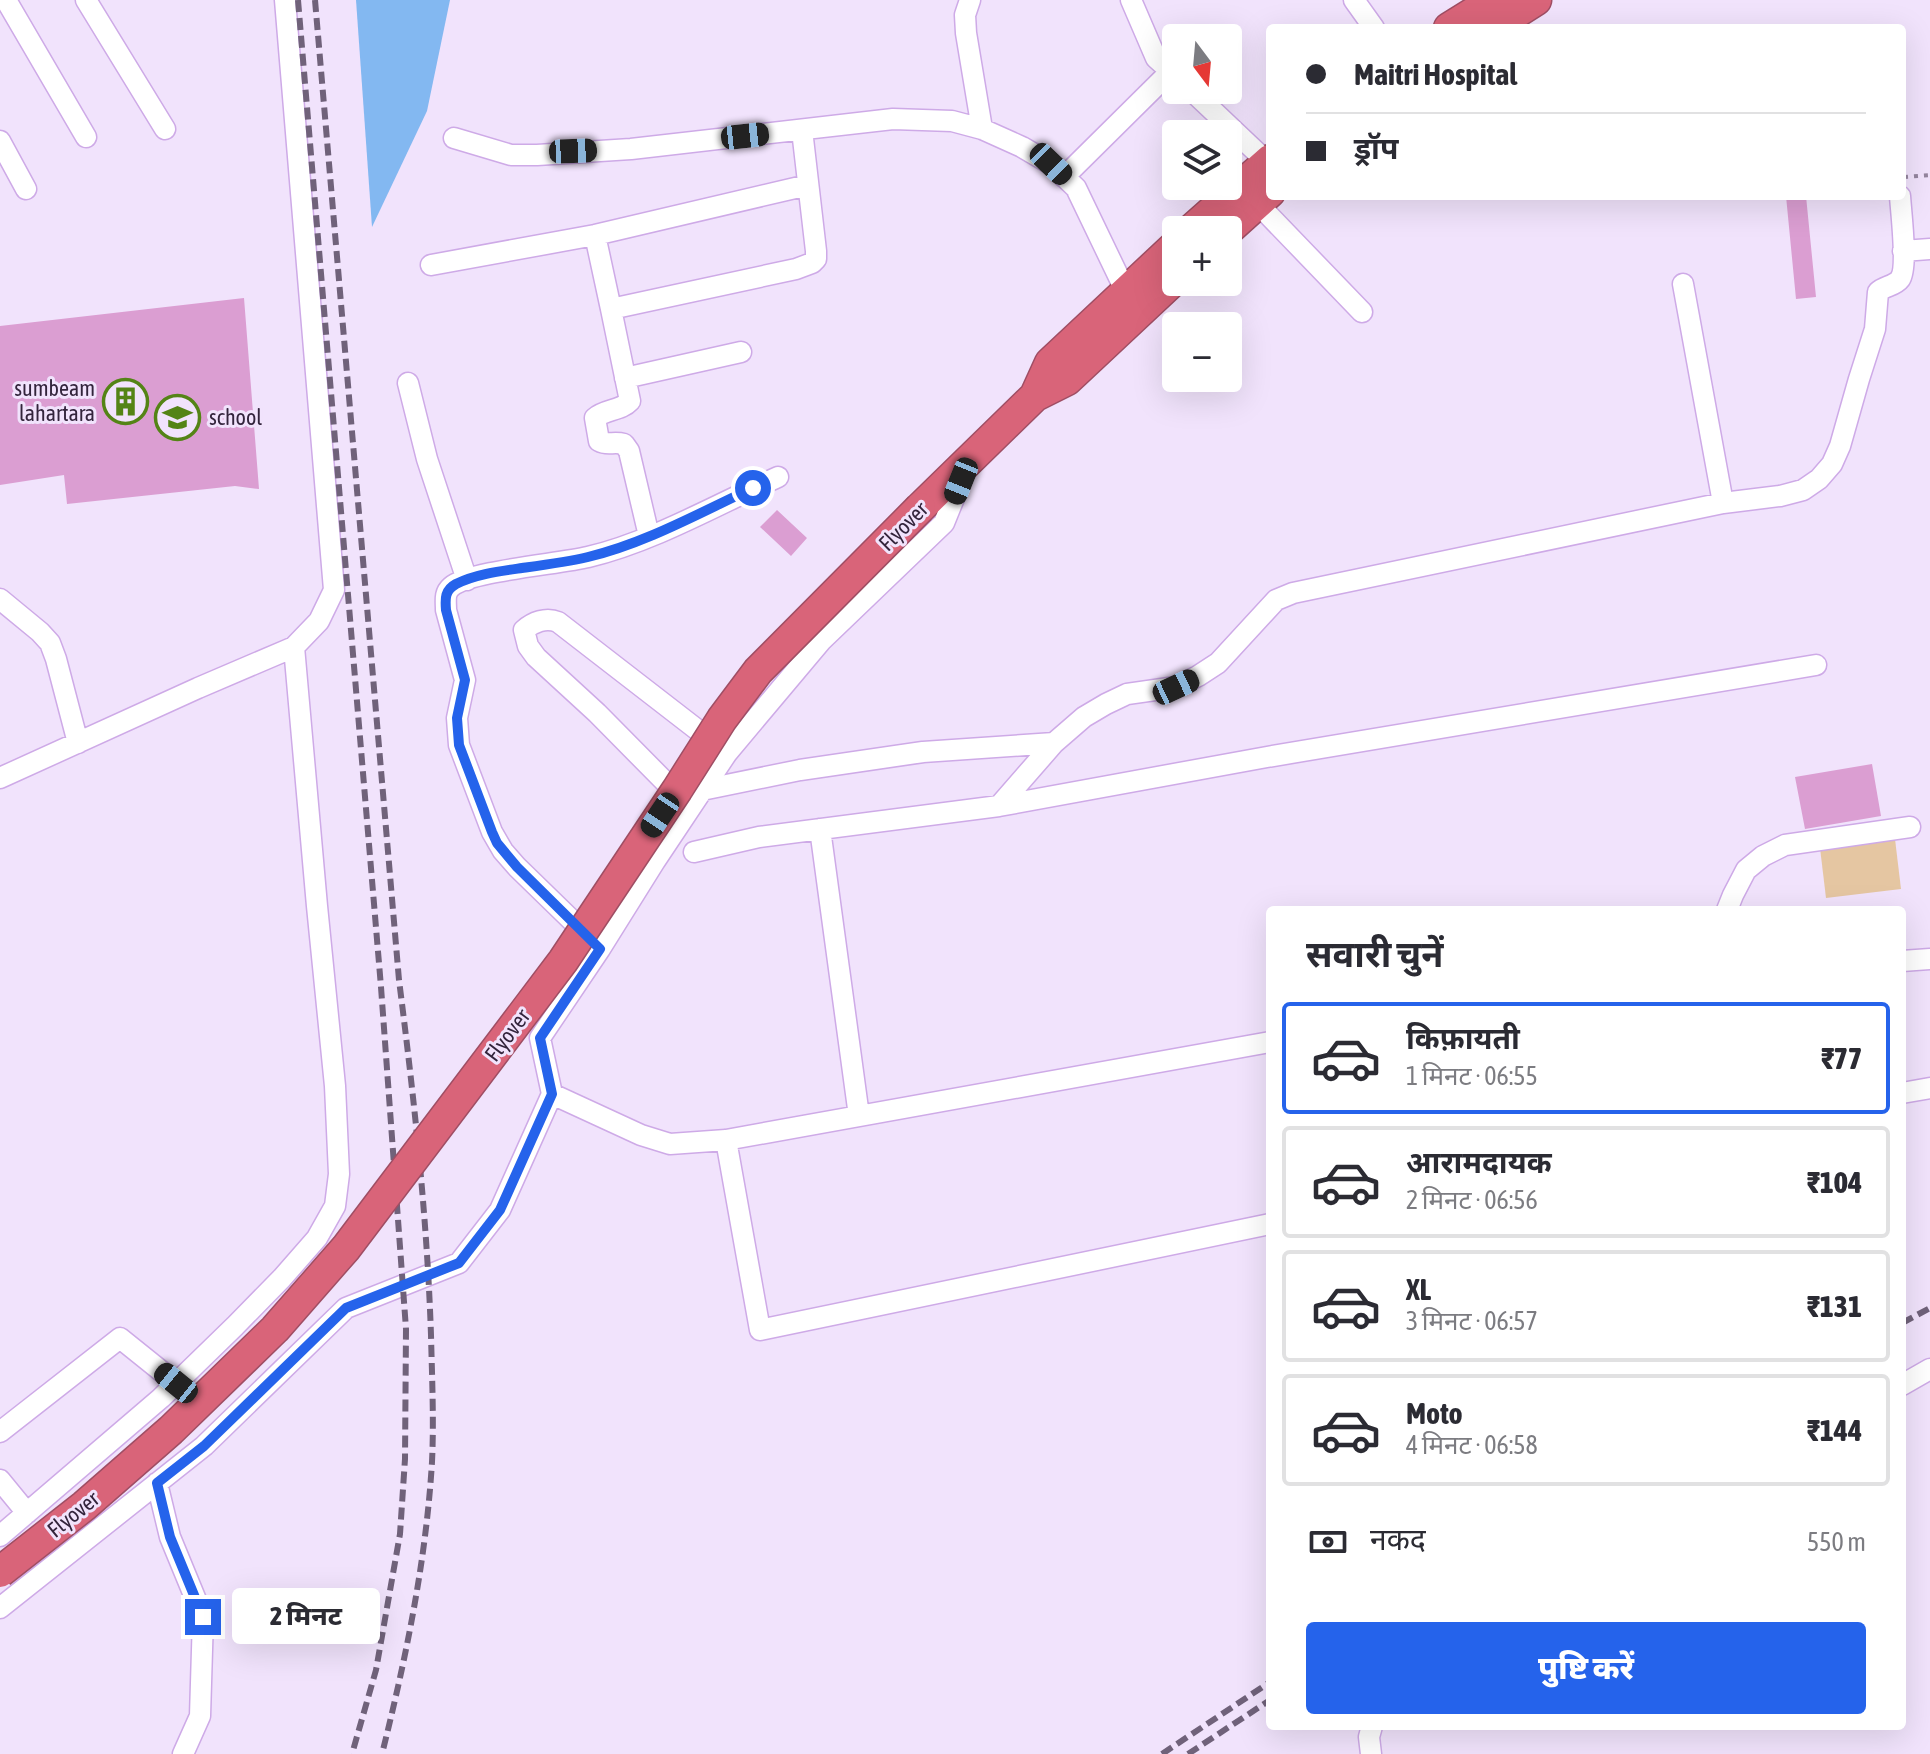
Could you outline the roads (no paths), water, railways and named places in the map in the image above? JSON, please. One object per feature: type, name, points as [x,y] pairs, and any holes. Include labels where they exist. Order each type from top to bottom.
[{"type":"highway","points":[[1455,24],[1494,0]]},
{"type":"highway","points":[[1498,24],[1536,0]]},
{"type":"highway","points":[[1212,216],[1266,179]]},
{"type":"highway","points":[[1238,216],[1266,179]]},
{"type":"highway","points":[[1035,396],[1050,363],[1162,258]]},
{"type":"highway","points":[[1035,396],[1067,380],[1162,291]]},
{"type":"highway","name":"Flyover","points":[[0,1572],[84,1506],[171,1430],[275,1329],[336,1259],[563,961],[722,719],[749,683],[920,508],[1035,396]]},
{"type":"street","points":[[6,0],[86,137]]},
{"type":"street","points":[[86,0],[165,129]]},
{"type":"street","points":[[0,778],[294,647],[319,621],[334,590],[285,0]]},
{"type":"street","points":[[970,0],[965,15],[966,33],[982,129]]},
{"type":"street","points":[[1131,0],[1156,58],[1162,63]]},
{"type":"street","points":[[1354,0],[1371,24]]},
{"type":"street","points":[[1064,177],[1162,83]]},
{"type":"street","points":[[1203,104],[1266,179]]},
{"type":"street","points":[[454,138],[511,155],[537,155],[631,149],[893,119],[952,121],[982,129],[1022,147],[1051,164],[1076,188],[1126,292]]},
{"type":"street","points":[[611,309],[812,263],[816,259],[816,251],[802,130]]},
{"type":"street","points":[[0,141],[26,189]]},
{"type":"street","points":[[431,265],[595,235],[808,185]]},
{"type":"street","points":[[1281,200],[1362,312]]},
{"type":"street","points":[[999,806],[1054,743],[1084,717],[1127,694],[1176,687],[1198,676],[1218,663],[1276,600],[1293,593],[1723,503],[1803,490],[1819,479],[1832,464],[1875,329],[1878,292],[1895,283],[1903,271],[1900,200]]},
{"type":"street","points":[[595,235],[630,401],[595,418],[597,430],[599,441],[605,445],[617,442],[624,444],[629,451],[649,536]]},
{"type":"street","points":[[1903,251],[1930,249]]},
{"type":"street","points":[[1683,284],[1723,503]]},
{"type":"street","points":[[625,378],[741,352]]},
{"type":"street","points":[[408,383],[427,459],[467,580]]},
{"type":"street","points":[[0,1608],[204,1446],[346,1308],[459,1263],[500,1210],[552,1094],[540,1038],[727,753],[821,641],[944,523],[970,460]]},
{"type":"street","points":[[600,949],[497,843],[459,745],[457,718],[465,680],[446,610],[448,590],[467,580],[587,557],[637,542],[778,477]]},
{"type":"street","points":[[0,599],[50,643],[78,743]]},
{"type":"street","points":[[690,808],[597,713],[536,657],[528,646],[524,630],[542,620],[558,622],[727,753]]},
{"type":"street","points":[[0,1536],[184,1376],[317,1238],[335,1206],[339,1174],[335,1086],[294,647]]},
{"type":"street","points":[[694,852],[759,837],[999,806],[1267,757],[1816,665]]},
{"type":"street","points":[[702,790],[800,770],[923,752],[1054,743]]},
{"type":"street","points":[[1729,906],[1746,870],[1763,856],[1785,845],[1910,827]]},
{"type":"street","points":[[820,829],[859,1116]]},
{"type":"street","points":[[1906,961],[1930,959]]},
{"type":"street","points":[[552,1094],[641,1135],[670,1144],[726,1140],[1266,1043]]},
{"type":"street","points":[[1906,1092],[1930,1088]]},
{"type":"street","points":[[726,1140],[760,1330],[1266,1225]]},
{"type":"street","points":[[265,1295],[309,1343]]},
{"type":"street","points":[[0,1432],[120,1338],[184,1376]]},
{"type":"street","points":[[1906,1383],[1930,1369]]},
{"type":"street","points":[[0,1480],[27,1513]]},
{"type":"street","points":[[157,1483],[170,1537],[203,1617],[200,1716],[183,1754]]},
{"type":"street","points":[[1371,1730],[1371,1754]]},
{"type":"water","points":[[356,0],[450,0],[427,111],[372,227]]},
{"type":"railway","points":[[298,0],[381,987],[406,1329],[405,1459],[400,1534],[376,1670],[352,1754]]},
{"type":"railway","points":[[315,0],[399,980],[423,1201],[431,1335],[433,1446],[425,1536],[407,1646],[382,1754]]},
{"type":"railway","points":[[1906,1321],[1930,1308]]},
{"type":"railway","points":[[1162,1754],[1266,1685]]},
{"type":"railway","points":[[1188,1754],[1266,1703]]},
{"type":"place","name":"sumbeam lahartara","points":[[126,401]]},
{"type":"place","name":"school","points":[[178,417]]}]
